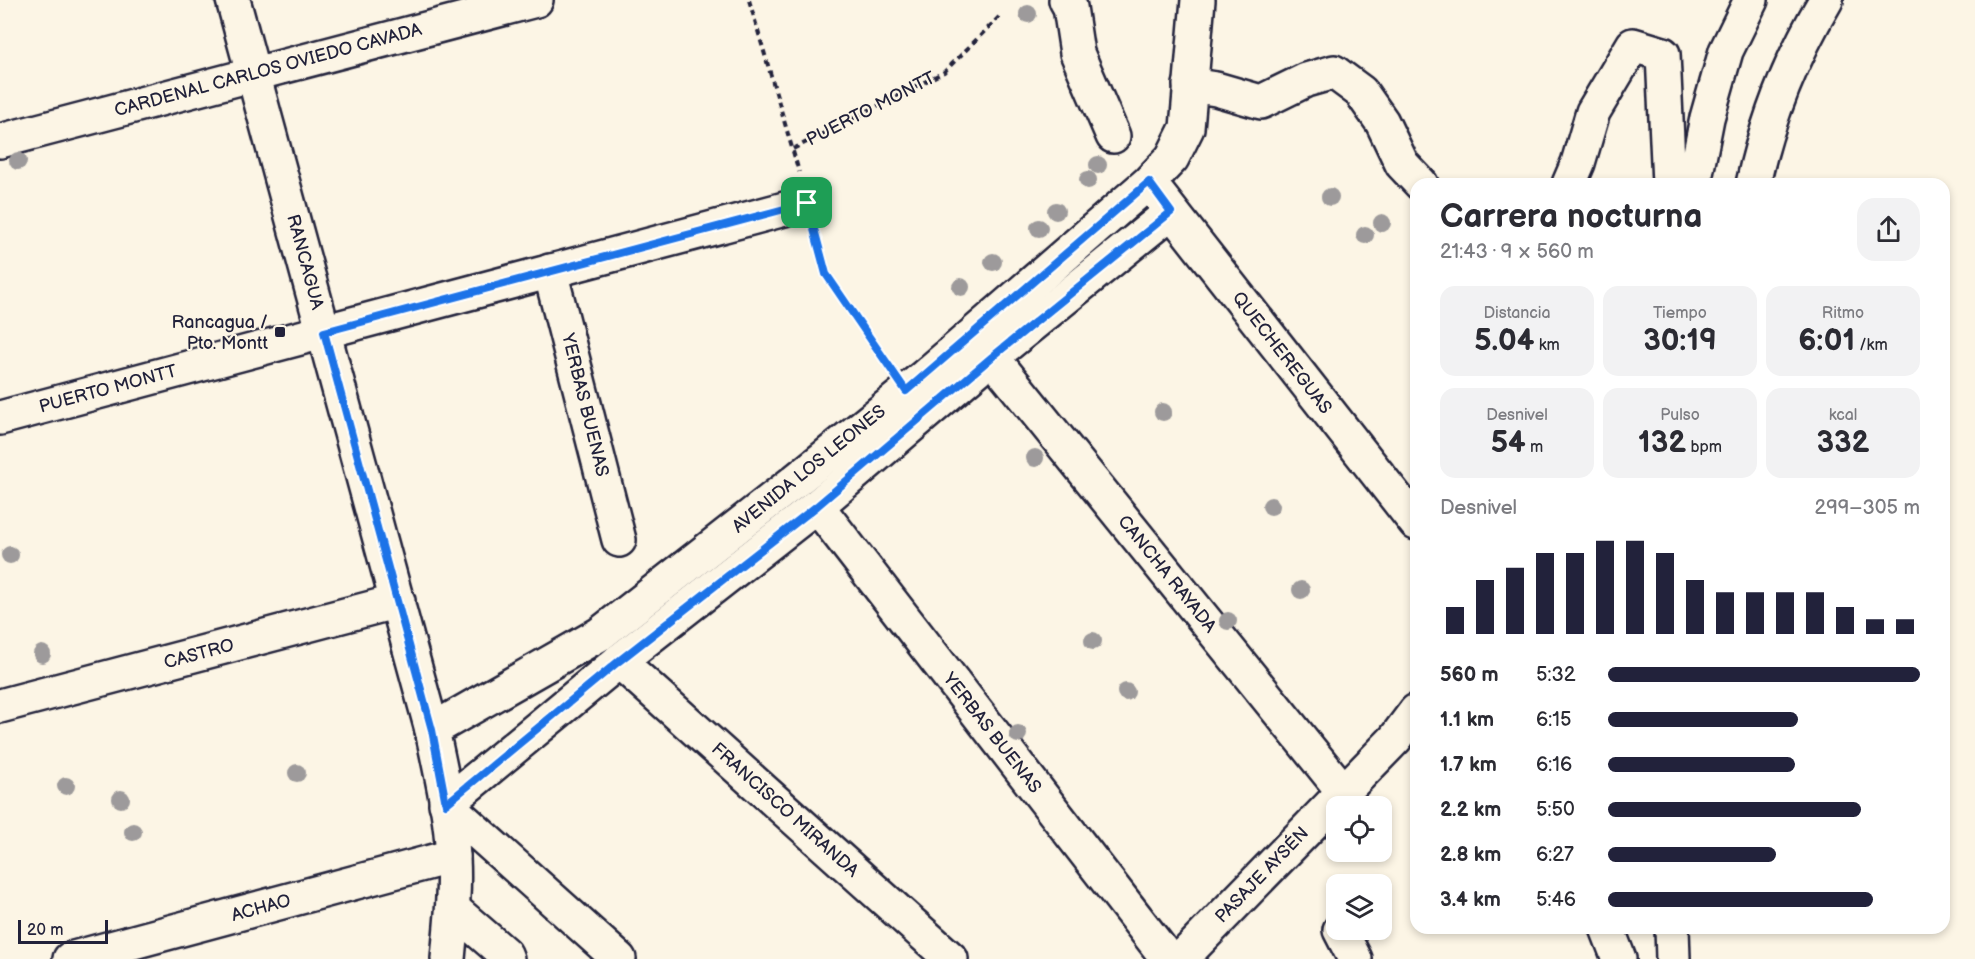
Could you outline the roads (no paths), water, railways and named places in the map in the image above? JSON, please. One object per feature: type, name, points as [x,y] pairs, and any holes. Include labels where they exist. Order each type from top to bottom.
[{"type":"street","name":"RANCAGUA","points":[[233,0],[432,730],[453,856],[453,909],[448,959]]},
{"type":"street","name":"CARDENAL CARLOS OVIEDO CAVADA","points":[[0,141],[536,0]]},
{"type":"street","points":[[1066,0],[1070,7],[1077,53],[1113,136]]},
{"type":"street","name":"AVENIDA LOS LEONES","points":[[432,730],[600,634],[795,482],[906,391],[1149,182],[1172,158],[1187,128],[1198,0]]},
{"type":"street","points":[[1695,178],[1707,118],[1726,51],[1751,0]]},
{"type":"street","points":[[1754,178],[1761,151],[1801,42],[1826,0]]},
{"type":"street","points":[[1572,178],[1593,112],[1633,45],[1663,54],[1669,178]]},
{"type":"street","points":[[1190,85],[1216,89],[1261,102],[1306,80],[1334,72],[1361,92],[1382,122],[1402,164],[1415,178]]},
{"type":"street","name":"QUECHEREGUAS","points":[[1149,182],[1410,515]]},
{"type":"street","name":"PUERTO MONTT","points":[[0,418],[807,203]]},
{"type":"street","name":"AVENIDA LOS LEONES","points":[[446,804],[619,661],[817,506],[992,357],[1171,212]]},
{"type":"street","name":"YERBAS BUENAS","points":[[550,271],[619,540]]},
{"type":"street","name":"CANCHA RAYADA","points":[[992,357],[1343,791]]},
{"type":"street","name":"YERBAS BUENAS","points":[[817,506],[1168,959]]},
{"type":"street","name":"CASTRO","points":[[0,706],[398,601]]},
{"type":"street","name":"FRANCISCO MIRANDA","points":[[619,661],[951,959]]},
{"type":"street","name":"PASAJE AYSÉN","points":[[1181,959],[1395,739],[1410,719]]},
{"type":"street","points":[[446,804],[619,959]]},
{"type":"street","name":"ACHAO","points":[[70,959],[453,856]]},
{"type":"street","points":[[453,909],[505,954],[507,959]]},
{"type":"street","points":[[1609,934],[1619,959]]},
{"type":"street","points":[[1672,934],[1673,959]]},
{"type":"street","points":[[1345,940],[1355,959]]},
{"type":"place","name":"Rancagua / Pto. Montt","points":[[280,332]]}]
